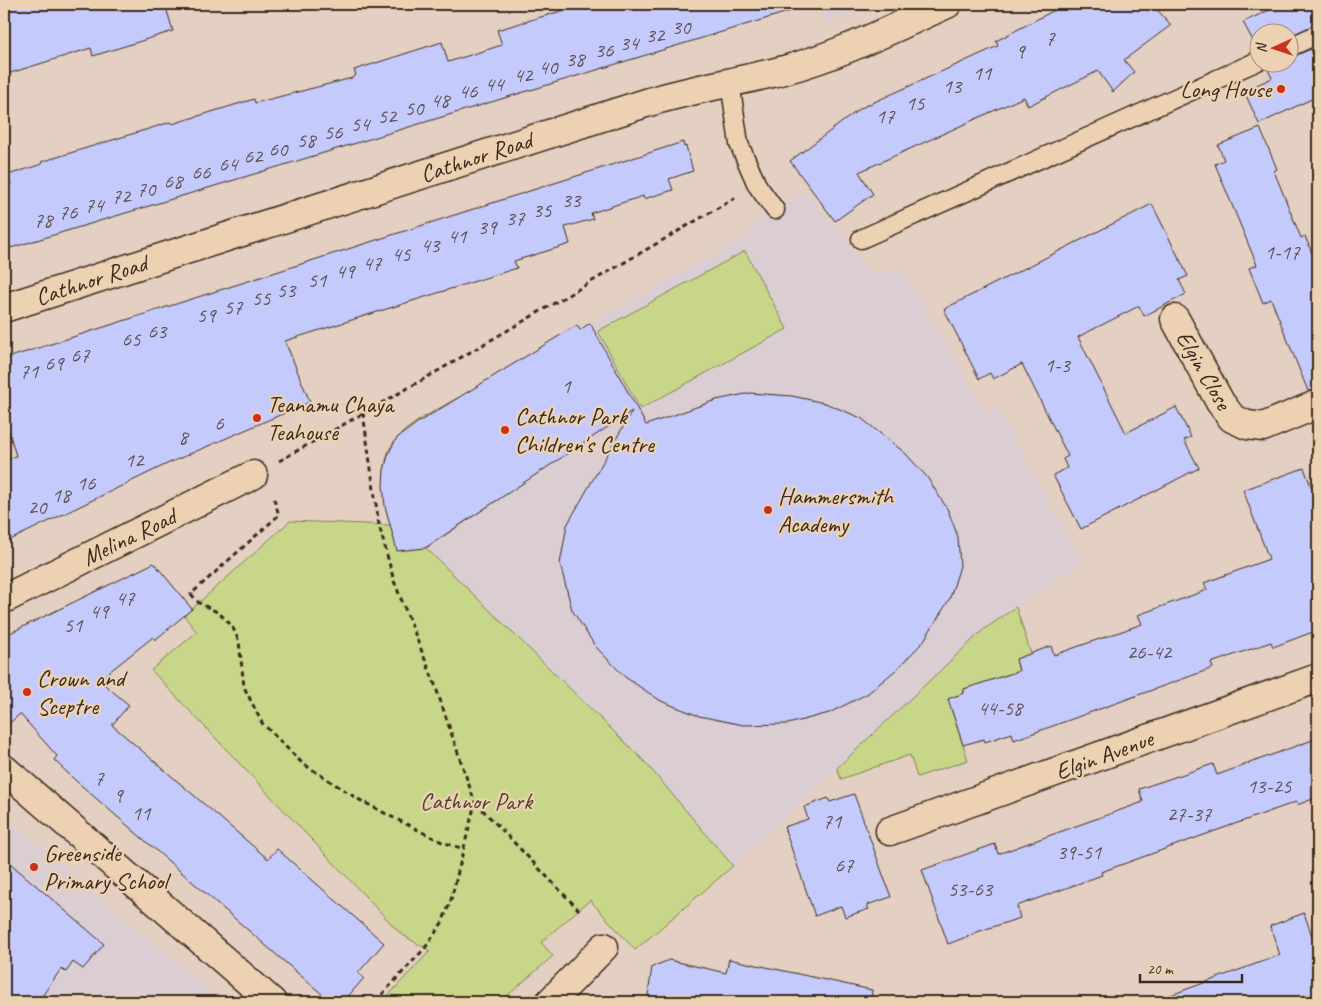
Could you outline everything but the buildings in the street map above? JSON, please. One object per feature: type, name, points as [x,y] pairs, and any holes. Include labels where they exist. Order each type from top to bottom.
[{"type":"street","name":"Cathnor Road","points":[[4,308],[678,93],[783,70],[828,56],[947,4]]},
{"type":"street","name":"Elgin Close","points":[[1175,319],[1220,402],[1232,418],[1247,425],[1264,427],[1318,404]]},
{"type":"street","name":"Melina Road","points":[[4,599],[259,472]]},
{"type":"street","name":"Elgin Avenue","points":[[890,831],[1318,678]]},
{"type":"street","points":[[4,769],[272,1002]]},
{"type":"street","points":[[550,1002],[604,947]]},
{"type":"lane","points":[[1300,42],[1318,34]]},
{"type":"lane","points":[[861,239],[1250,64]]},
{"type":"lane","points":[[730,82],[739,144],[757,185],[775,210]]},
{"type":"path","points":[[464,849],[442,842],[367,804],[302,763],[262,723],[244,687],[239,641],[232,626],[219,613],[199,603],[191,594],[279,515],[259,472],[757,185]]},
{"type":"path","points":[[363,413],[379,525],[394,581],[434,682],[475,803],[579,910]]},
{"type":"path","points":[[375,1002],[425,948],[442,923],[451,900],[475,803]]},
{"type":"shaded area","points":[[817,4],[869,4],[826,24]]},
{"type":"shaded area","name":"Hammersmith Academy","points":[[805,191],[846,239],[871,276],[901,269],[987,414],[998,409],[1082,562],[982,631],[733,866],[644,761],[425,548],[637,408],[590,323],[753,233],[749,226]]},
{"type":"shaded area","name":"Greenside Primary School","points":[[4,815],[126,920],[222,1002],[4,1002]]},
{"type":"green space","points":[[745,251],[787,329],[640,409],[598,331]]},
{"type":"green space","name":"Cathnor Park","points":[[459,397],[525,448],[539,472],[426,548],[644,761],[733,866],[635,950],[590,900],[541,942],[553,956],[500,1002],[382,1002],[430,951],[401,934],[151,670],[197,632],[184,616],[290,521],[390,525],[384,492],[384,479],[387,456],[391,446],[411,425]]},
{"type":"green space","points":[[1016,607],[1031,654],[1016,659],[1019,671],[964,689],[964,693],[948,699],[968,760],[917,777],[910,755],[841,779],[837,768],[982,631]]},
{"type":"place","name":"Long House","points":[[1281,89]]},
{"type":"place","name":"Teanamu Chaya Teahouse","points":[[257,418]]},
{"type":"place","name":"Cathnor Park Children's Centre","points":[[505,430]]},
{"type":"place","name":"Hammersmith Academy","points":[[768,510]]},
{"type":"place","name":"Crown and Sceptre","points":[[27,692]]},
{"type":"place","name":"Greenside Primary School","points":[[34,867]]}]
